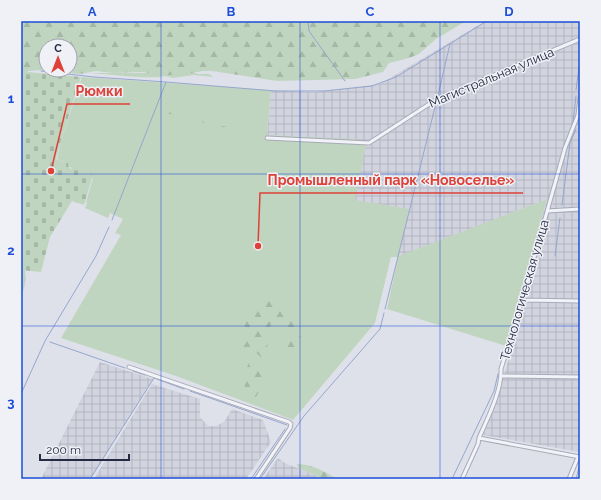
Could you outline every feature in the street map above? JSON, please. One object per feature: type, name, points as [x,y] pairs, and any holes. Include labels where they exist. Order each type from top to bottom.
[{"type":"street","name":"Магистральная улица","points":[[267,138],[369,143],[436,98],[580,39]]},
{"type":"street","name":"Технологическая улица","points":[[462,479],[495,401],[502,376],[501,369],[565,148],[579,115],[580,98]]},
{"type":"street","points":[[547,211],[580,209]]},
{"type":"street","points":[[522,300],[580,300]]},
{"type":"street","points":[[129,367],[289,422],[291,424],[290,428],[256,479]]},
{"type":"street","points":[[502,376],[580,377]]},
{"type":"street","points":[[479,438],[579,457],[569,479]]},
{"type":"shaded area","points":[[485,21],[580,21],[580,452],[483,435],[496,401],[539,257],[530,257],[547,199],[398,257],[355,201],[310,137],[267,135],[271,90],[314,92],[380,84]]},
{"type":"shaded area","points":[[100,362],[153,379],[91,479],[41,479]]},
{"type":"shaded area","points":[[152,384],[200,399],[200,417],[208,426],[216,426],[224,422],[232,409],[263,420],[271,442],[246,479],[94,479]]},
{"type":"shaded area","points":[[278,458],[285,463],[317,476],[315,479],[263,479]]},
{"type":"green space","points":[[21,21],[466,21],[436,39],[419,54],[389,63],[383,72],[355,79],[277,81],[212,71],[181,75],[96,71],[78,74],[78,38],[38,38],[38,70],[28,71],[21,88]]},
{"type":"green space","points":[[28,72],[38,73],[38,78],[81,77],[56,159],[68,163],[69,168],[93,175],[84,205],[72,201],[50,237],[41,272],[21,270],[21,79]]},
{"type":"green space","points":[[91,73],[195,73],[209,74],[213,77],[194,75],[173,78],[165,76],[141,77]]},
{"type":"green space","points":[[82,77],[271,90],[267,135],[355,139],[366,145],[355,200],[409,209],[399,256],[547,199],[506,346],[387,309],[398,257],[391,257],[375,323],[293,420],[176,376],[61,338],[121,235],[115,233],[123,219],[110,213],[108,218],[85,208],[93,178],[71,171],[72,168],[69,167],[68,163],[57,159],[61,140]]},
{"type":"green space","points":[[164,111],[227,127],[227,129],[163,112]]},
{"type":"green space","points":[[21,241],[26,279],[21,300]]},
{"type":"green space","points":[[262,298],[271,299],[278,302],[284,311],[294,317],[298,334],[303,340],[304,347],[302,350],[277,346],[277,339],[289,335],[284,330],[278,330],[280,320],[277,317],[272,320],[259,391],[256,397],[251,399],[245,396],[246,371],[251,359],[261,358],[252,350],[245,352],[239,348],[252,306],[255,300]]},
{"type":"green space","points":[[297,464],[318,468],[336,479],[319,479],[317,476],[298,468]]},
{"type":"waterway","points":[[308,21],[309,31],[345,81]]},
{"type":"waterway","points":[[112,220],[166,82],[275,91],[324,91],[372,86],[396,77],[487,21]]},
{"type":"waterway","points":[[438,95],[450,44]]},
{"type":"waterway","points":[[576,90],[580,60]]},
{"type":"waterway","points":[[78,75],[166,82]]},
{"type":"waterway","points":[[573,122],[576,96]]},
{"type":"waterway","points":[[385,309],[436,103]]},
{"type":"waterway","points":[[562,205],[570,143],[576,129]]},
{"type":"waterway","points":[[555,256],[560,218]]},
{"type":"waterway","points":[[21,394],[45,341],[96,256],[109,227]]},
{"type":"waterway","points":[[260,479],[304,416],[380,329],[384,313]]},
{"type":"waterway","points":[[50,342],[125,368]]},
{"type":"waterway","points":[[133,371],[145,375]]},
{"type":"waterway","points":[[452,479],[494,391],[498,374]]},
{"type":"waterway","points":[[90,479],[154,378],[184,389]]},
{"type":"waterway","points":[[190,391],[287,425]]},
{"type":"waterway","points":[[251,479],[285,429]]},
{"type":"waterway","points":[[576,479],[580,464]]},
{"type":"place","name":"Рюмки","points":[[51,171]]},
{"type":"place","name":"Промышленный парк «Новоселье»","points":[[258,246]]}]
